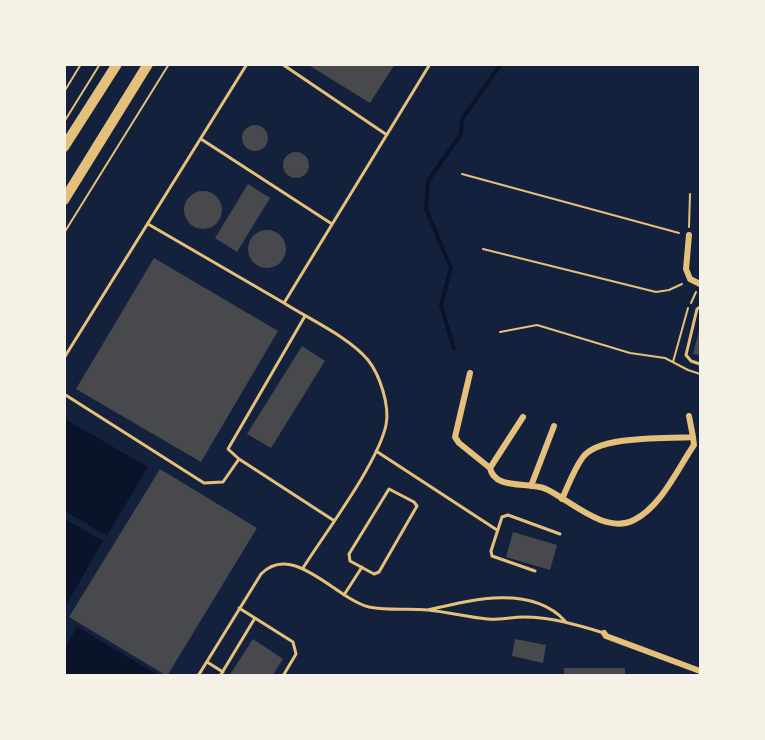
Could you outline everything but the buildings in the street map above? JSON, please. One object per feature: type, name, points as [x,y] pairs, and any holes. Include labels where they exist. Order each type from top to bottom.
[{"type":"highway","points":[[64,147],[117,64]]},
{"type":"highway","points":[[64,200],[148,64]]},
{"type":"street","points":[[689,236],[686,269],[690,279],[700,284]]},
{"type":"street","points":[[470,373],[455,437],[459,443],[490,468],[492,475],[499,481],[545,488],[562,499],[615,524],[634,521],[654,503],[696,441],[689,416]]},
{"type":"street","points":[[490,468],[523,417]]},
{"type":"street","points":[[531,486],[554,426]]},
{"type":"street","points":[[562,499],[584,457],[600,446],[618,442],[696,441]]},
{"type":"street","points":[[604,633],[606,636],[700,671]]},
{"type":"lane","points":[[64,358],[247,64]]},
{"type":"lane","points":[[282,64],[387,135]]},
{"type":"lane","points":[[284,303],[430,64]]},
{"type":"lane","points":[[201,140],[332,224]]},
{"type":"lane","points":[[148,223],[284,303],[356,349],[369,361],[379,382],[386,424],[376,451],[303,568]]},
{"type":"lane","points":[[700,306],[697,309],[686,355],[692,361],[700,364]]},
{"type":"lane","points":[[305,316],[228,445],[230,452],[239,459],[333,520]]},
{"type":"lane","points":[[64,394],[204,483],[223,482],[239,459]]},
{"type":"lane","points":[[376,451],[497,530]]},
{"type":"lane","points":[[393,489],[414,502],[416,509],[379,572],[374,574],[362,567],[350,561],[349,554],[387,491],[393,489]]},
{"type":"lane","points":[[535,571],[492,556],[491,550],[501,519],[505,515],[560,534]]},
{"type":"lane","points":[[198,675],[239,608],[267,568],[282,563],[303,568],[344,595],[366,606],[382,609],[427,610],[490,619],[524,617],[566,622],[604,633]]},
{"type":"lane","points":[[344,595],[362,567]]},
{"type":"lane","points":[[427,610],[475,599],[508,598],[537,605],[558,614],[566,622]]},
{"type":"lane","points":[[239,608],[293,642],[296,654],[283,675]]},
{"type":"lane","points":[[207,662],[221,674],[255,618]]},
{"type":"path","points":[[64,92],[81,64]]},
{"type":"path","points":[[64,122],[100,64]]},
{"type":"path","points":[[64,233],[169,64]]},
{"type":"path","points":[[462,174],[689,236],[690,194]]},
{"type":"path","points":[[483,249],[656,292],[669,290],[690,279]]},
{"type":"path","points":[[500,332],[537,325],[630,353],[665,358],[700,374]]},
{"type":"water","points":[[65,419],[148,467],[107,536],[65,511]]},
{"type":"water","points":[[65,519],[103,541],[65,607]]},
{"type":"water","points":[[77,627],[158,675],[65,675],[65,647]]},
{"type":"waterway","points":[[454,349],[441,305],[451,268],[426,209],[428,181],[461,134],[462,119],[501,64]]}]
